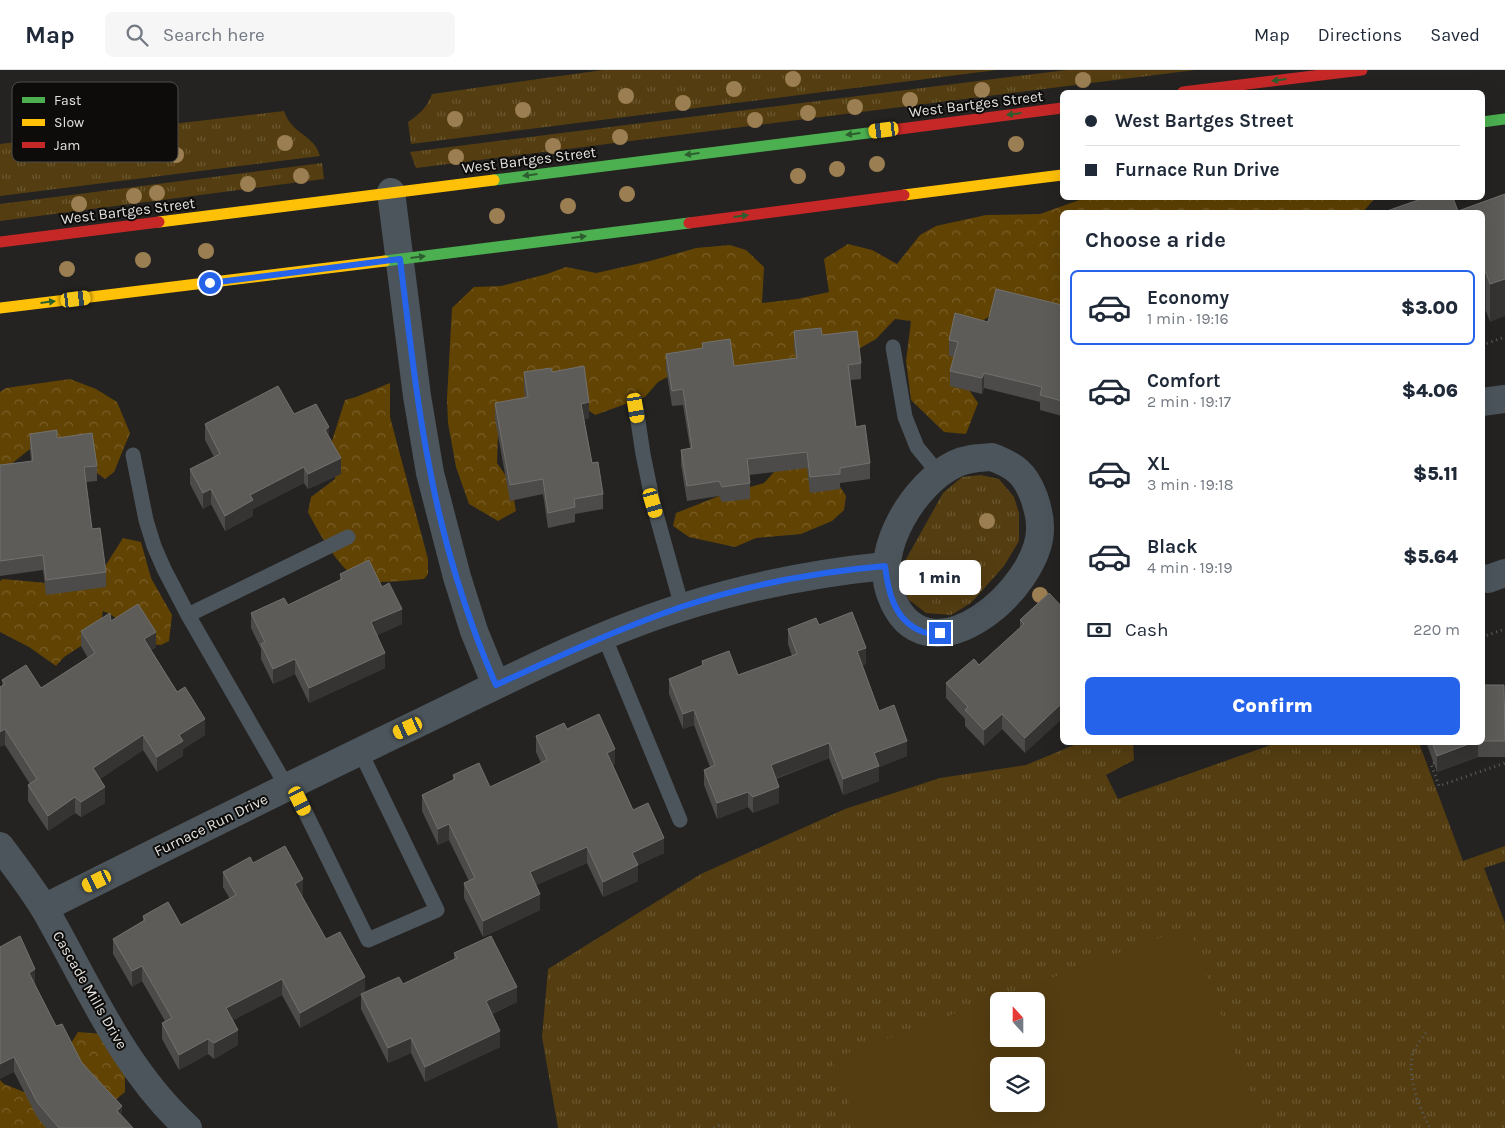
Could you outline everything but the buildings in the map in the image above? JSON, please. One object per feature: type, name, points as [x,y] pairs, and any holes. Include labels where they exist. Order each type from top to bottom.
[{"type":"main road","points":[[1199,90],[1362,70]]},
{"type":"main road","name":"West Bartges Street","points":[[0,242],[1060,108]]},
{"type":"main road","points":[[1485,122],[1505,119]]},
{"type":"main road","points":[[0,308],[1060,175]]},
{"type":"street","points":[[391,192],[417,396],[430,472],[457,576],[480,646],[496,685]]},
{"type":"street","points":[[1485,402],[1505,399]]},
{"type":"street","points":[[992,457],[1008,463],[1020,471],[1029,484],[1041,527],[1036,552],[1025,572],[1004,597],[983,617],[965,627],[940,633],[921,632],[905,621],[894,605],[888,588],[885,566],[896,529],[914,502],[939,474],[955,464],[973,458],[992,457]]},
{"type":"street","name":"Furnace Run Drive","points":[[44,908],[360,751],[496,685],[604,636],[682,607],[774,582],[832,571],[885,566]]},
{"type":"street","points":[[1485,578],[1505,573]]},
{"type":"street","name":"Cascade Mills Drive","points":[[0,846],[44,908],[98,1007],[132,1063],[152,1090],[188,1128]]},
{"type":"lane","points":[[893,347],[906,417],[917,447],[939,474]]},
{"type":"lane","points":[[636,408],[653,503],[682,607]]},
{"type":"lane","points":[[133,455],[146,520],[164,569],[188,615],[289,786],[368,940],[437,910],[360,751]]},
{"type":"lane","points":[[188,615],[348,537]]},
{"type":"lane","points":[[604,636],[680,820]]},
{"type":"path","points":[[1485,344],[1505,337]]},
{"type":"path","points":[[1485,636],[1505,629]]},
{"type":"path","points":[[1434,763],[1431,764],[1440,786],[1505,763]]},
{"type":"path","points":[[1426,1033],[1412,1055],[1412,1084],[1430,1128]]},
{"type":"path","points":[[714,1128],[720,1124]]},
{"type":"green space","points":[[603,70],[997,70],[411,144],[408,122],[423,110],[432,94]]},
{"type":"green space","points":[[1067,70],[1195,70],[416,168],[410,152]]},
{"type":"green space","points":[[284,111],[292,125],[313,143],[320,156],[0,196],[0,144],[12,143],[12,162],[178,162],[178,123]]},
{"type":"green space","points":[[322,163],[324,179],[0,221],[0,204]]},
{"type":"green space","points":[[1079,200],[1373,200],[1365,210],[1060,210],[1060,333],[1011,303],[982,321],[965,384],[978,403],[966,434],[944,432],[911,400],[906,361],[911,321],[895,319],[876,339],[848,355],[742,372],[696,362],[658,382],[645,397],[595,415],[570,397],[519,403],[498,434],[497,463],[511,483],[516,511],[498,521],[469,504],[456,467],[448,423],[447,399],[452,308],[474,287],[501,286],[566,267],[596,273],[696,248],[730,245],[746,250],[764,267],[762,303],[797,299],[829,292],[824,259],[848,244],[872,250],[897,264],[920,235],[936,226],[986,215],[1040,214]]},
{"type":"green space","points":[[70,379],[96,389],[117,402],[130,433],[114,472],[105,479],[89,467],[30,449],[0,473],[0,392],[6,388]]},
{"type":"green space","points":[[390,383],[390,417],[428,559],[428,574],[424,579],[373,582],[359,579],[344,568],[317,529],[308,512],[311,497],[335,479],[332,441],[345,400]]},
{"type":"green space","points":[[809,460],[837,482],[846,496],[844,510],[832,521],[801,534],[756,538],[735,547],[689,537],[673,526],[676,513],[719,496],[764,483],[774,472]]},
{"type":"green space","points":[[981,475],[999,479],[1014,497],[1019,513],[1019,541],[1004,566],[971,603],[951,615],[926,613],[908,599],[902,579],[905,561],[943,493],[962,477]]},
{"type":"green space","points":[[123,538],[141,542],[151,578],[172,615],[169,641],[161,645],[141,644],[125,625],[103,611],[100,627],[81,646],[64,657],[56,666],[29,647],[0,632],[0,581],[3,579],[57,584],[104,568]]},
{"type":"green space","points":[[1074,745],[1133,745],[1134,760],[1106,775],[1118,799],[1270,745],[1420,745],[1463,861],[1505,846],[1505,861],[1484,868],[1505,923],[1505,1128],[558,1128],[542,1037],[548,969],[701,874],[845,809],[940,778],[1026,765]]},
{"type":"green space","points":[[1189,927],[1263,1128],[858,1128],[832,1059],[990,1001],[990,1048],[1045,1048],[1045,992],[1013,992]]},
{"type":"green space","points":[[78,1032],[103,1034],[125,1072],[125,1092],[80,1128],[0,1128],[0,1080],[4,1084],[24,1092],[63,1056]]},
{"type":"traffic: fast","points":[[1485,122],[1505,119]]},
{"type":"traffic: fast","points":[[494,180],[892,130]]},
{"type":"traffic: fast","points":[[385,261],[689,223]]},
{"type":"traffic: slow","points":[[904,195],[1060,175]]},
{"type":"traffic: slow","points":[[159,222],[494,180]]},
{"type":"traffic: slow","points":[[0,308],[385,261]]},
{"type":"traffic: jam","points":[[1199,90],[1362,70]]},
{"type":"traffic: jam","points":[[892,130],[1060,108]]},
{"type":"traffic: jam","points":[[689,223],[904,195]]},
{"type":"traffic: jam","points":[[0,242],[159,222]]},
{"type":"route","points":[[210,283],[400,259],[417,396],[430,472],[442,522],[474,631],[496,685],[604,636],[682,607],[774,582],[832,571],[885,566],[888,588],[894,605],[905,621],[921,632],[940,633]]}]
